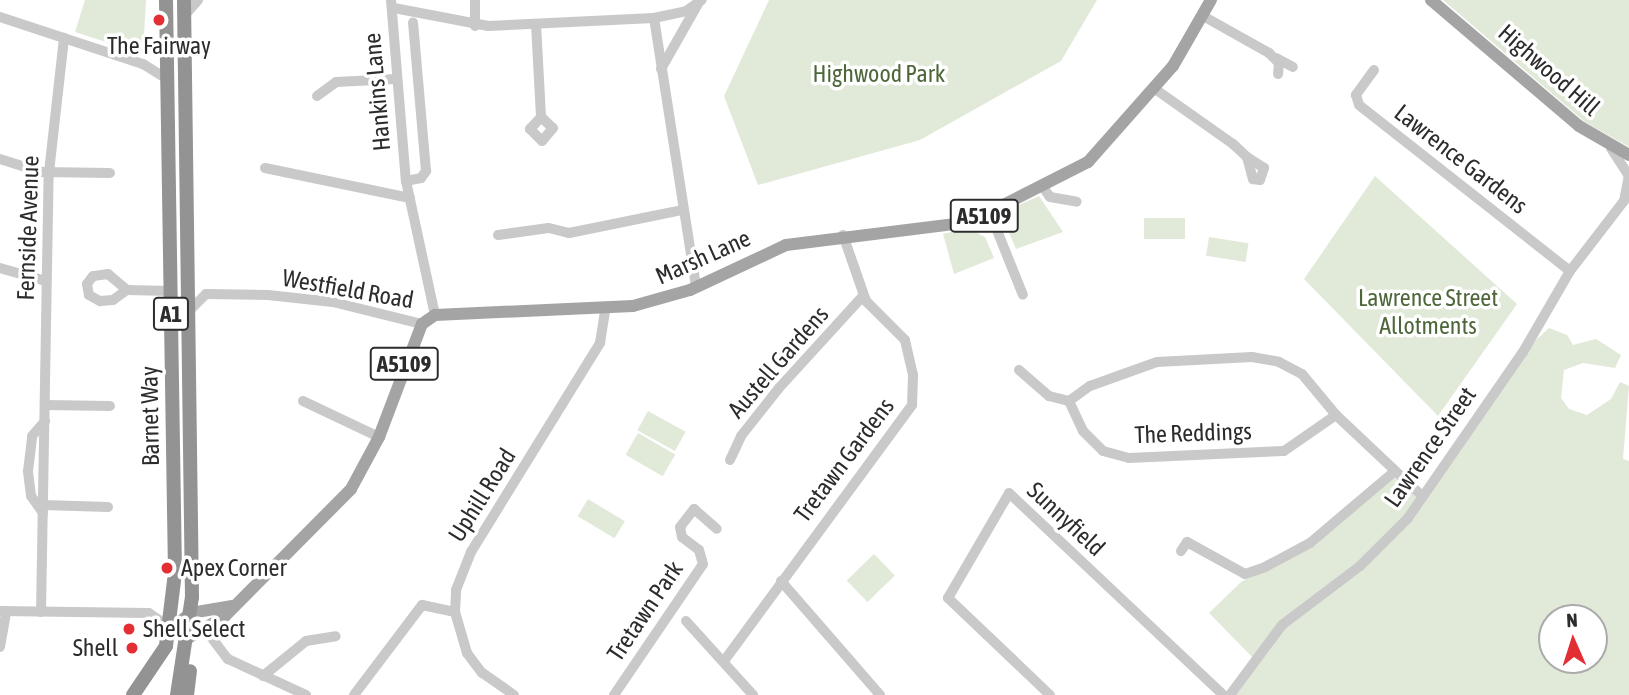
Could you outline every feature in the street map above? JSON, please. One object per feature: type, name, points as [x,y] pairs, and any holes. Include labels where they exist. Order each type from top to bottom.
[{"type":"highway","name":"Barnet Way","points":[[134,695],[160,660],[170,629],[173,595],[166,0]]},
{"type":"highway","name":"Barnet Way","points":[[177,695],[191,613],[185,7]]},
{"type":"highway","name":"A1","points":[[187,695],[188,638]]},
{"type":"main road","name":"Marsh Lane","points":[[435,315],[605,310],[642,305],[696,287],[760,253],[843,235],[940,230],[990,213],[1088,162],[1155,89],[1212,0]]},
{"type":"main road","name":"Highwood Hill","points":[[1431,0],[1609,145],[1629,155]]},
{"type":"main road","name":"A5109","points":[[188,638],[205,629],[232,606],[351,489],[379,437],[422,324],[435,315]]},
{"type":"main road","points":[[170,629],[191,613],[232,606]]},
{"type":"street","points":[[185,7],[198,0]]},
{"type":"street","points":[[475,0],[475,26]]},
{"type":"street","points":[[392,4],[475,26],[654,18],[700,2]]},
{"type":"street","points":[[662,69],[700,2]]},
{"type":"street","name":"Hankins Lane","points":[[392,4],[406,181],[435,315]]},
{"type":"street","points":[[1203,16],[1293,67]]},
{"type":"street","points":[[0,17],[143,64],[167,79]]},
{"type":"street","points":[[654,18],[696,287]]},
{"type":"street","name":"Hankins Lane","points":[[406,181],[421,178],[426,171],[413,23]]},
{"type":"street","points":[[536,24],[541,117]]},
{"type":"street","name":"Fernside Avenue","points":[[41,612],[49,172],[64,38]]},
{"type":"street","points":[[1276,58],[1278,74]]},
{"type":"street","name":"Lawrence Gardens","points":[[1374,70],[1356,95],[1359,105],[1570,271]]},
{"type":"street","points":[[317,96],[336,82],[396,79]]},
{"type":"street","points":[[1155,89],[1247,157]]},
{"type":"street","name":"Lawrence Street","points":[[1230,695],[1282,625],[1360,566],[1422,496],[1522,352],[1570,271],[1629,191],[1629,176],[1609,145]]},
{"type":"street","points":[[0,159],[49,172],[110,173]]},
{"type":"street","points":[[265,168],[410,198]]},
{"type":"street","points":[[1043,187],[1050,197],[1077,202]]},
{"type":"street","points":[[498,235],[549,228],[569,233],[682,210]]},
{"type":"street","points":[[990,213],[1023,295]]},
{"type":"street","name":"Tretawn Gardens","points":[[724,661],[912,405],[913,375],[905,340],[863,296],[843,235]]},
{"type":"street","points":[[0,268],[46,281]]},
{"type":"street","points":[[127,290],[171,291]]},
{"type":"street","name":"Westfield Road","points":[[189,311],[206,294],[333,302],[422,324]]},
{"type":"street","name":"Austell Gardens","points":[[730,460],[741,436],[779,388],[863,296]]},
{"type":"street","name":"Uphill Road","points":[[514,695],[473,663],[455,612],[460,574],[600,343],[605,310]]},
{"type":"street","points":[[1019,370],[1049,396],[1069,401],[1090,386],[1157,362],[1252,357],[1279,362],[1302,374],[1336,415],[1422,496]]},
{"type":"street","points":[[303,401],[379,437]]},
{"type":"street","name":"The Reddings","points":[[1069,401],[1083,431],[1103,451],[1129,458],[1284,451],[1336,415]]},
{"type":"street","points":[[45,405],[110,406]]},
{"type":"street","name":"Fernside Avenue","points":[[43,509],[29,489],[28,459],[32,436],[45,421]]},
{"type":"street","points":[[1181,551],[1187,542],[1244,574],[1265,567],[1310,543],[1395,471]]},
{"type":"street","name":"Sunnyfield","points":[[1049,695],[948,598],[1009,493],[1223,695]]},
{"type":"street","points":[[43,509],[108,506]]},
{"type":"street","name":"Tretawn Park","points":[[614,695],[703,564],[699,550],[681,537],[680,527],[694,509],[717,529]]},
{"type":"street","points":[[781,581],[880,695]]},
{"type":"street","points":[[149,613],[173,595]]},
{"type":"street","points":[[355,695],[422,605],[455,612]]},
{"type":"street","points":[[0,647],[3,612],[149,613],[170,629]]},
{"type":"street","points":[[686,621],[753,695]]},
{"type":"street","points":[[205,629],[228,659],[306,695]]},
{"type":"street","points":[[263,677],[306,640],[336,636]]},
{"type":"green space","points":[[85,0],[146,0],[143,54],[75,32]]},
{"type":"green space","name":"Highwood Park","points":[[769,0],[1097,0],[1061,61],[920,140],[758,185],[724,96]]},
{"type":"green space","points":[[1443,0],[1629,0],[1629,147],[1585,122]]},
{"type":"green space","name":"Lawrence Street Allotments","points":[[1375,176],[1517,304],[1438,416],[1304,279]]},
{"type":"green space","points":[[1039,196],[1063,232],[1016,249],[1007,228],[1012,208]]},
{"type":"green space","points":[[1144,218],[1185,218],[1185,239],[1144,239]]},
{"type":"green space","points":[[968,228],[985,237],[994,258],[954,274],[943,234]]},
{"type":"green space","points":[[1209,237],[1249,243],[1246,262],[1206,256]]},
{"type":"green space","points":[[1549,328],[1567,335],[1573,345],[1596,339],[1621,355],[1615,368],[1583,363],[1564,370],[1561,398],[1569,409],[1587,415],[1611,399],[1620,382],[1629,386],[1623,459],[1629,461],[1629,695],[1230,695],[1257,662],[1209,613],[1241,582],[1311,542],[1394,477],[1419,500],[1523,352]]},
{"type":"green space","points":[[648,411],[686,432],[675,451],[637,430]]},
{"type":"green space","points":[[638,433],[675,454],[663,476],[626,455]]},
{"type":"green space","points":[[588,499],[625,521],[615,538],[578,516]]},
{"type":"green space","points":[[874,554],[895,576],[868,602],[847,580]]},
{"type":"place","name":"The Fairway","points":[[159,20]]},
{"type":"place","name":"Apex Corner","points":[[167,568]]},
{"type":"place","name":"Shell Select","points":[[129,629]]},
{"type":"place","name":"Shell","points":[[132,648]]}]
